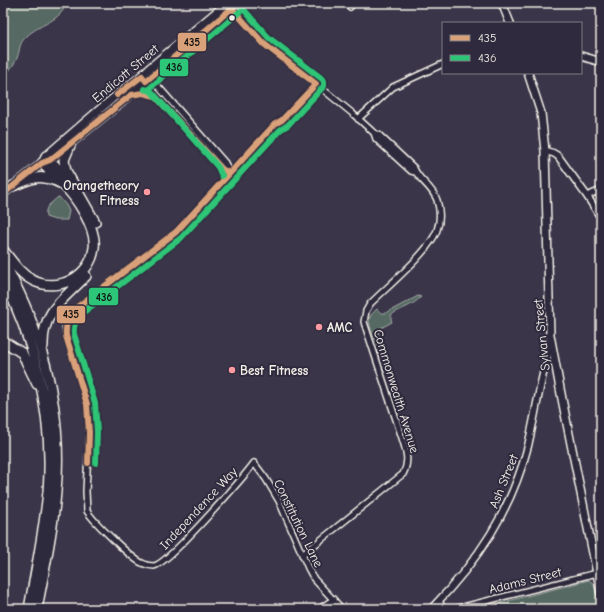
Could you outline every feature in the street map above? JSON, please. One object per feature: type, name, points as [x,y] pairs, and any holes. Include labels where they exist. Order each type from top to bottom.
[{"type":"highway","points":[[44,361],[43,332],[50,313],[61,299],[92,268],[98,254],[99,240],[95,222],[66,171],[64,160],[71,143]]},
{"type":"highway","points":[[46,160],[73,184]]},
{"type":"highway","points":[[3,250],[22,272],[32,280],[39,283],[59,284],[70,281],[82,273],[90,262],[94,247],[92,229],[73,197],[62,184],[46,160]]},
{"type":"highway","points":[[13,186],[40,177],[51,179],[62,184]]},
{"type":"highway","points":[[3,260],[28,310],[39,340],[51,391],[56,435],[56,491],[52,528],[37,609]]},
{"type":"highway","points":[[3,278],[18,309],[38,370],[44,400],[47,429],[48,490],[46,514],[29,609]]},
{"type":"highway","points":[[3,341],[22,353],[30,367],[44,400]]},
{"type":"main road","name":"Endicott Street","points":[[3,194],[46,160],[71,143],[131,95],[144,79],[147,70],[228,5],[238,3]]},
{"type":"main road","points":[[502,3],[508,22]]},
{"type":"main road","points":[[582,56],[601,62]]},
{"type":"main road","name":"Sylvan Street","points":[[528,74],[541,113],[545,151],[551,341],[599,573],[601,593]]},
{"type":"main road","name":"Endicott Street","points":[[46,160],[109,102],[144,79]]},
{"type":"street","name":"Commonwealth Avenue","points":[[228,5],[264,44],[298,69],[358,119],[374,133],[376,139],[411,171],[415,172],[432,190],[440,209],[438,229],[433,238],[423,252],[370,304],[366,311],[364,322],[407,454],[406,468],[403,474],[302,554]]},
{"type":"street","points":[[358,119],[393,87],[442,64]]},
{"type":"street","name":"Independence Way","points":[[144,79],[148,88],[155,96],[222,169],[229,173]]},
{"type":"street","name":"Independence Way","points":[[144,79],[156,84],[225,163],[229,173],[234,179],[196,219],[180,228],[76,308],[69,316],[65,327],[66,336],[88,410],[89,446],[86,490],[87,511],[119,544],[141,563],[147,565],[157,565],[170,556],[219,505],[254,463]]},
{"type":"street","points":[[131,95],[143,92],[155,96]]},
{"type":"street","points":[[545,151],[558,156],[601,218]]},
{"type":"street","name":"Independence Way","points":[[180,228],[223,182],[229,173]]},
{"type":"street","points":[[587,196],[601,190]]},
{"type":"street","name":"Ash Street","points":[[431,609],[470,566],[490,536],[507,503],[520,472],[528,447],[545,362],[551,341]]},
{"type":"street","name":"Constitution Lane","points":[[254,463],[266,479],[279,501],[314,579],[342,609]]},
{"type":"street","name":"Adams Street","points":[[455,609],[599,573]]},
{"type":"street","points":[[319,609],[334,599]]},
{"type":"street","points":[[439,601],[442,609]]},
{"type":"green space","points":[[3,3],[66,3],[60,14],[24,39],[16,60],[3,78]]},
{"type":"green space","points":[[58,197],[66,205],[69,211],[67,220],[55,220],[46,217],[47,208]]},
{"type":"green space","points":[[418,296],[421,297],[414,303],[391,315],[392,322],[379,329],[381,347],[379,347],[370,326],[369,319],[371,315],[377,309],[381,313],[386,313]]},
{"type":"green space","points":[[589,580],[594,584],[599,609],[477,609]]},
{"type":"transit line","name":"435","points":[[88,463],[89,433],[87,404],[66,336],[66,328],[71,314],[76,308],[176,232],[275,124],[282,120],[316,84],[264,44],[227,3]]},
{"type":"transit line","name":"435","points":[[146,81],[238,3]]},
{"type":"transit line","name":"436","points":[[96,463],[97,432],[95,403],[74,334],[74,325],[76,321],[81,314],[181,238],[280,130],[288,125],[324,86],[324,81],[321,78],[269,38],[238,3]]},
{"type":"transit line","name":"436","points":[[151,87],[243,9]]},
{"type":"transit line","name":"435","points":[[117,95],[142,76],[146,81]]},
{"type":"transit line","name":"436","points":[[144,89],[151,91],[218,167],[222,176]]},
{"type":"transit line","name":"435","points":[[3,194],[42,163],[50,160],[131,95],[143,93],[155,96],[222,169],[229,173]]},
{"type":"place","name":"Orangetheory Fitness","points":[[147,192]]},
{"type":"place","name":"AMC","points":[[319,327]]},
{"type":"place","name":"Best Fitness","points":[[232,370]]}]
